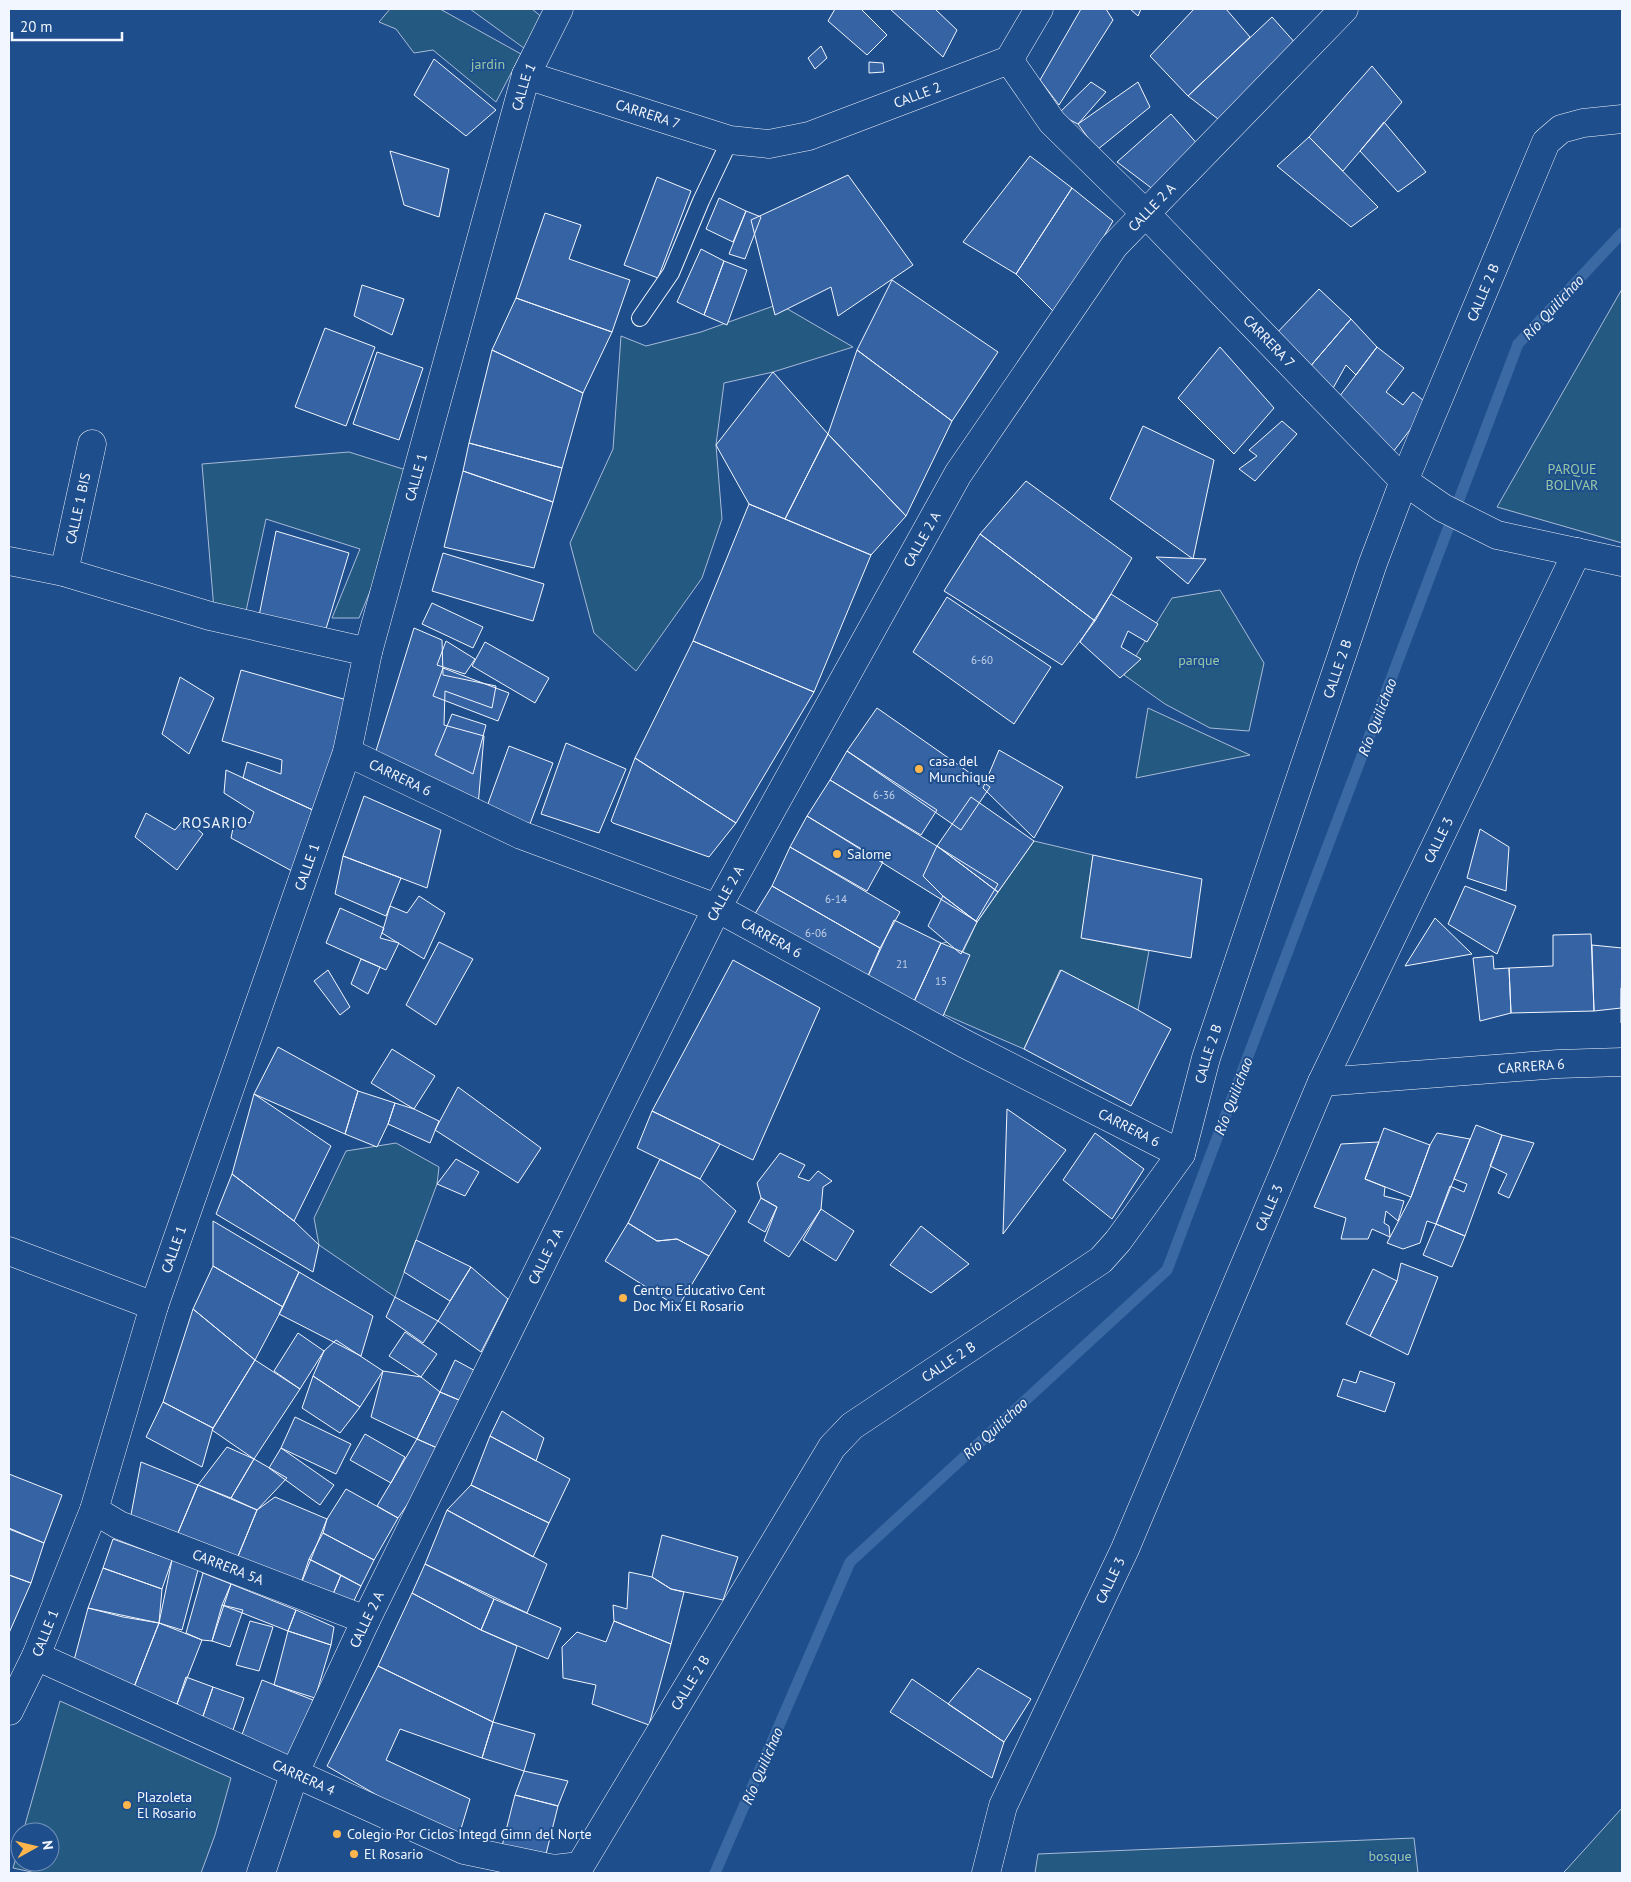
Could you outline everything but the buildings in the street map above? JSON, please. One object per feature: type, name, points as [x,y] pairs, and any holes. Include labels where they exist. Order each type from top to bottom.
[{"type":"street","name":"CALLE 1","points":[[9,1711],[36,1656],[94,1510],[154,1306],[347,752],[368,652],[526,75],[559,9]]},
{"type":"street","points":[[1009,60],[1040,9]]},
{"type":"street","name":"CALLE 2 A","points":[[260,1873],[295,1772],[366,1620],[717,908],[958,474],[1114,246],[1344,9]]},
{"type":"street","name":"CARRERA 7","points":[[1009,60],[1052,122],[1146,214],[1404,481],[1432,501],[1497,535],[1622,562]]},
{"type":"street","name":"CALLE 2","points":[[769,144],[809,136],[1009,60]]},
{"type":"street","name":"CARRERA 7","points":[[526,75],[730,140],[769,144]]},
{"type":"street","name":"CALLE 2 B","points":[[580,1866],[832,1447],[852,1426],[1101,1260],[1118,1241],[1182,1154],[1206,1058],[1373,563],[1404,481],[1546,142],[1561,128],[1583,123],[1622,119]]},
{"type":"street","name":"CALLE 1 BIS","points":[[64,572],[92,444]]},
{"type":"street","name":"CALLE 3","points":[[986,1873],[1003,1806],[1125,1549],[1322,1082],[1577,552]]},
{"type":"street","points":[[9,561],[64,572],[210,616],[368,652]]},
{"type":"street","name":"CARRERA 6","points":[[347,752],[521,835],[717,908],[965,1044],[1182,1154]]},
{"type":"street","name":"CARRERA 6","points":[[1322,1082],[1558,1064],[1622,1062]]},
{"type":"street","points":[[9,1251],[154,1306]]},
{"type":"street","name":"CARRERA 5A","points":[[94,1510],[119,1525],[366,1620]]},
{"type":"street","name":"CARRERA 4","points":[[36,1656],[464,1850],[554,1869],[580,1866]]},
{"type":"lane","points":[[640,318],[671,273],[701,201],[730,140]]},
{"type":"green space","name":"jardin","points":[[390,9],[440,9],[521,54],[496,102],[433,50],[414,53],[396,29],[379,22]]},
{"type":"green space","name":"jardin","points":[[470,9],[532,9],[543,18],[528,51]]},
{"type":"green space","name":"PARQUE BOLIVAR","points":[[1622,289],[1622,543],[1497,507]]},
{"type":"green space","points":[[779,304],[853,347],[773,372],[724,383],[716,445],[722,519],[702,578],[636,671],[594,633],[570,543],[613,449],[621,336],[646,346],[701,332]]},
{"type":"green space","points":[[349,452],[406,470],[373,584],[359,618],[332,618],[360,549],[266,519],[246,611],[214,610],[202,464]]},
{"type":"green space","name":"parque","points":[[1220,590],[1264,663],[1249,731],[1210,728],[1165,704],[1124,675],[1172,598]]},
{"type":"green space","points":[[1148,708],[1250,755],[1136,778]]},
{"type":"green space","points":[[1034,841],[1093,855],[1082,938],[1149,951],[1138,1010],[1060,970],[1024,1049],[920,1004],[935,945],[947,942],[962,954],[977,922]]},
{"type":"green space","points":[[396,1143],[439,1167],[437,1184],[395,1297],[319,1245],[314,1218],[346,1151]]},
{"type":"green space","name":"Plazoleta El Rosario","points":[[60,1701],[231,1778],[215,1835],[201,1873],[31,1872],[60,1872],[60,1822],[26,1822]]},
{"type":"green space","points":[[1622,1808],[1622,1873],[1563,1873],[1566,1870]]},
{"type":"green space","name":"bosque","points":[[1414,1838],[1418,1873],[1035,1873],[1038,1854]]},
{"type":"waterway","name":"Río Quilichao","points":[[715,1873],[850,1562],[1167,1270],[1518,344],[1622,233]]},
{"type":"place","name":"casa del Munchique","points":[[919,769]]},
{"type":"place","name":"Salome","points":[[837,854]]},
{"type":"place","name":"Centro Educativo Cent Doc Mix El Rosario","points":[[623,1298]]},
{"type":"place","name":"Plazoleta El Rosario","points":[[127,1805]]},
{"type":"place","name":"Colegio Por Ciclos Integd Gimn del Norte","points":[[337,1834]]},
{"type":"place","name":"El Rosario","points":[[354,1854]]},
{"type":"district","name":"ROSARIO","points":[[215,822]]}]
